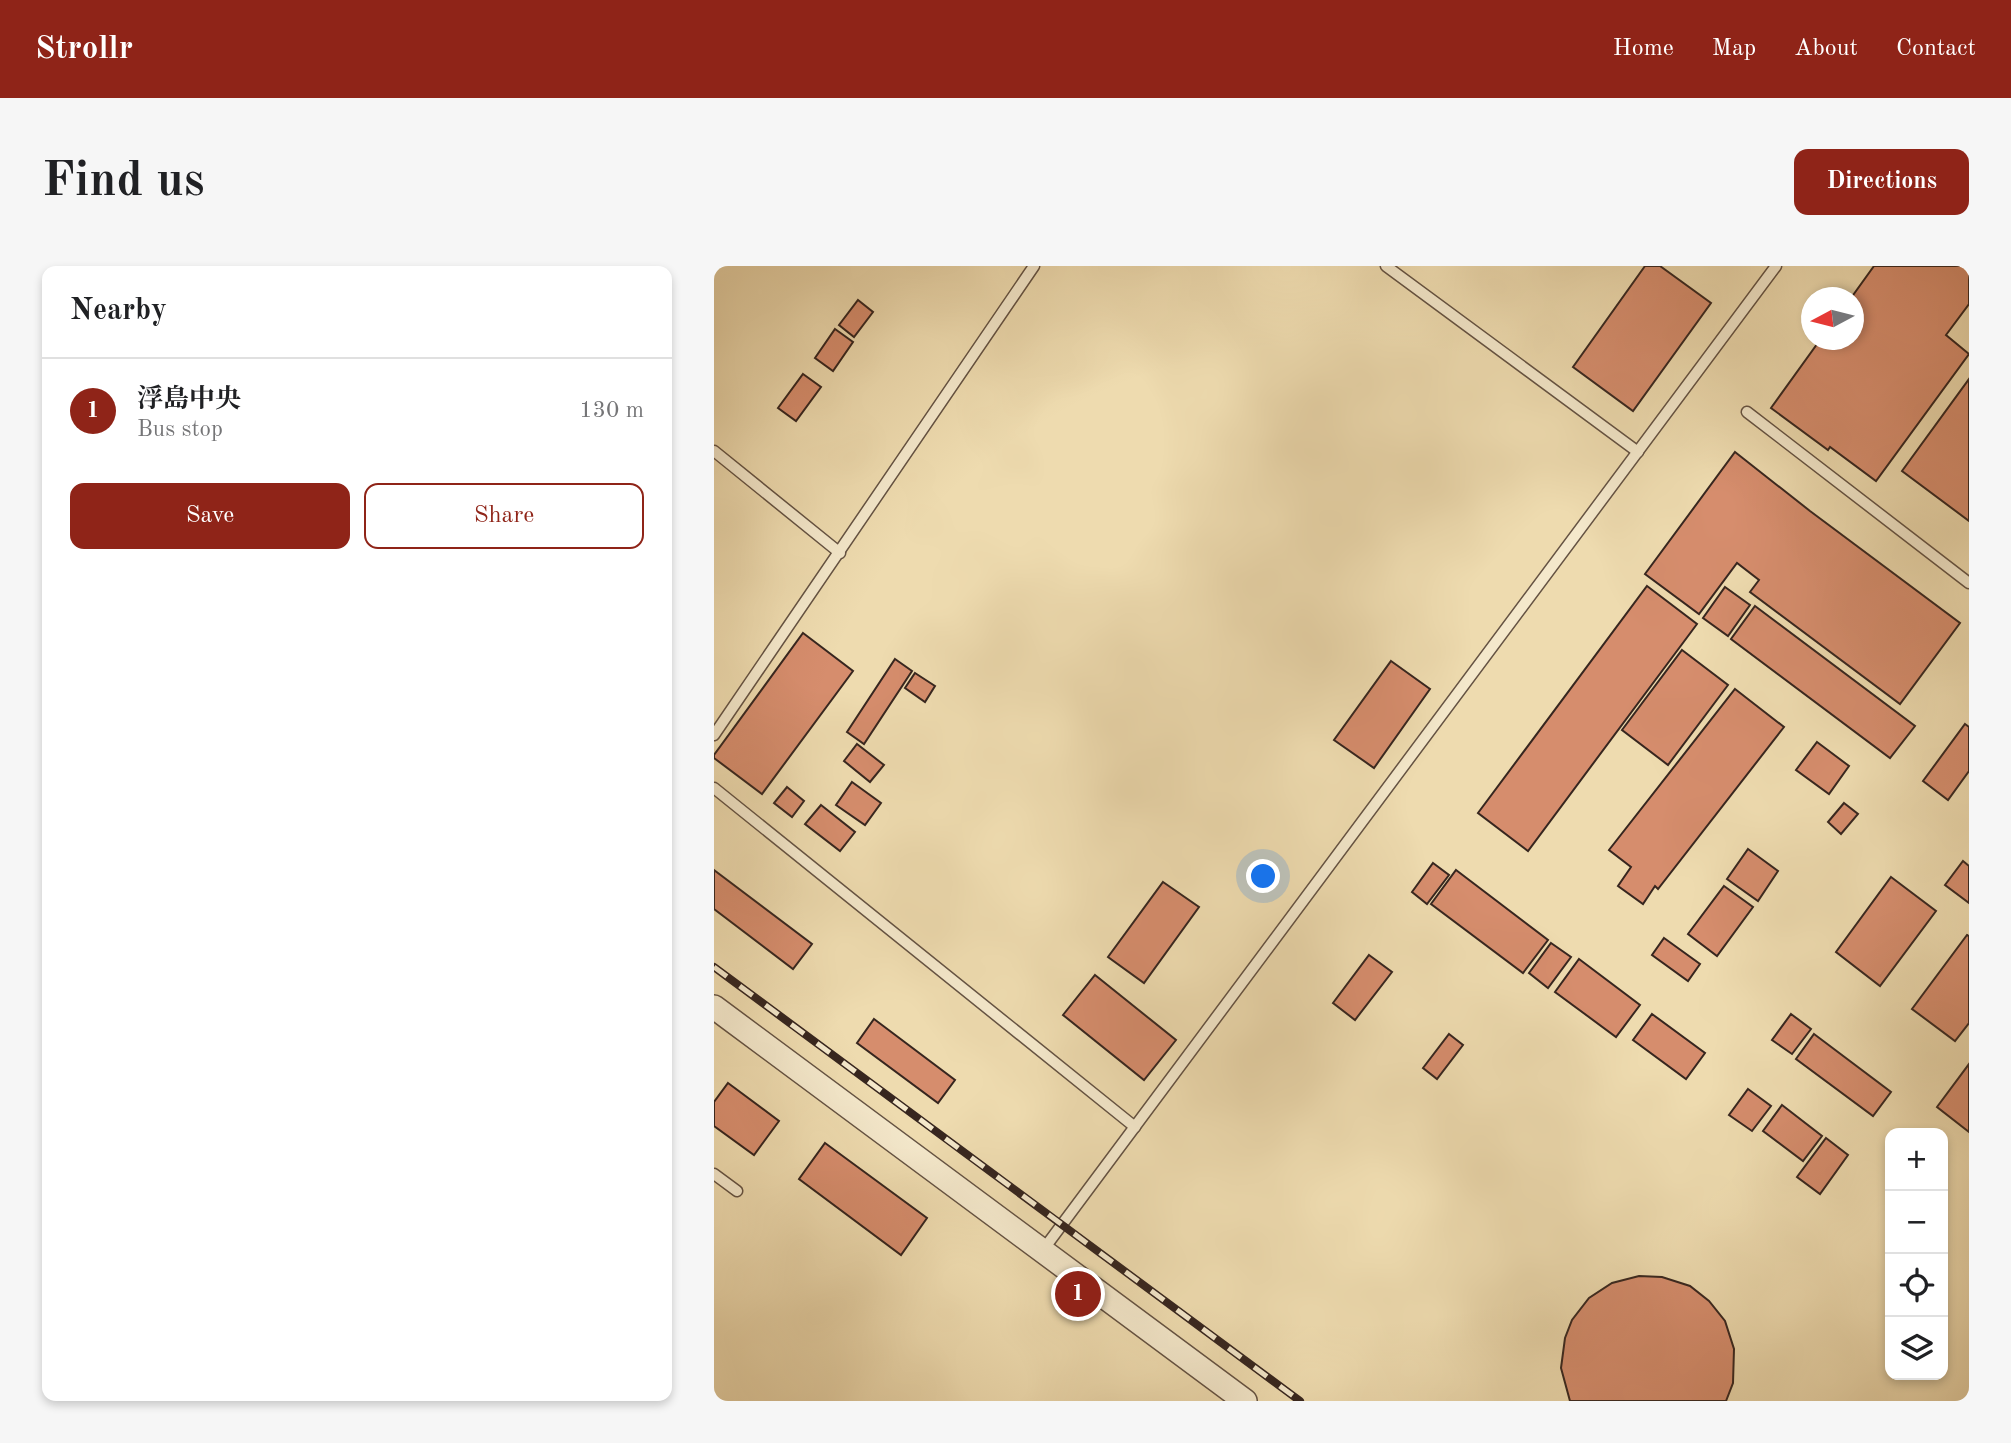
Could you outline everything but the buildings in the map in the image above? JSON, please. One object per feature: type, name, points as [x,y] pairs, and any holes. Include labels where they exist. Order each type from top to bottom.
[{"type":"street","points":[[714,1007],[1245,1401]]},
{"type":"lane","points":[[714,735],[841,553],[1034,266]]},
{"type":"lane","points":[[1387,266],[1638,452]]},
{"type":"lane","points":[[1043,1251],[1776,266]]},
{"type":"lane","points":[[1746,412],[1969,583]]},
{"type":"lane","points":[[714,451],[841,553]]},
{"type":"lane","points":[[714,788],[1135,1127]]},
{"type":"lane","points":[[714,1174],[737,1191]]},
{"type":"railway","points":[[714,967],[1300,1401]]},
{"type":"place","name":"浮島中央","points":[[1078,1294]]}]
